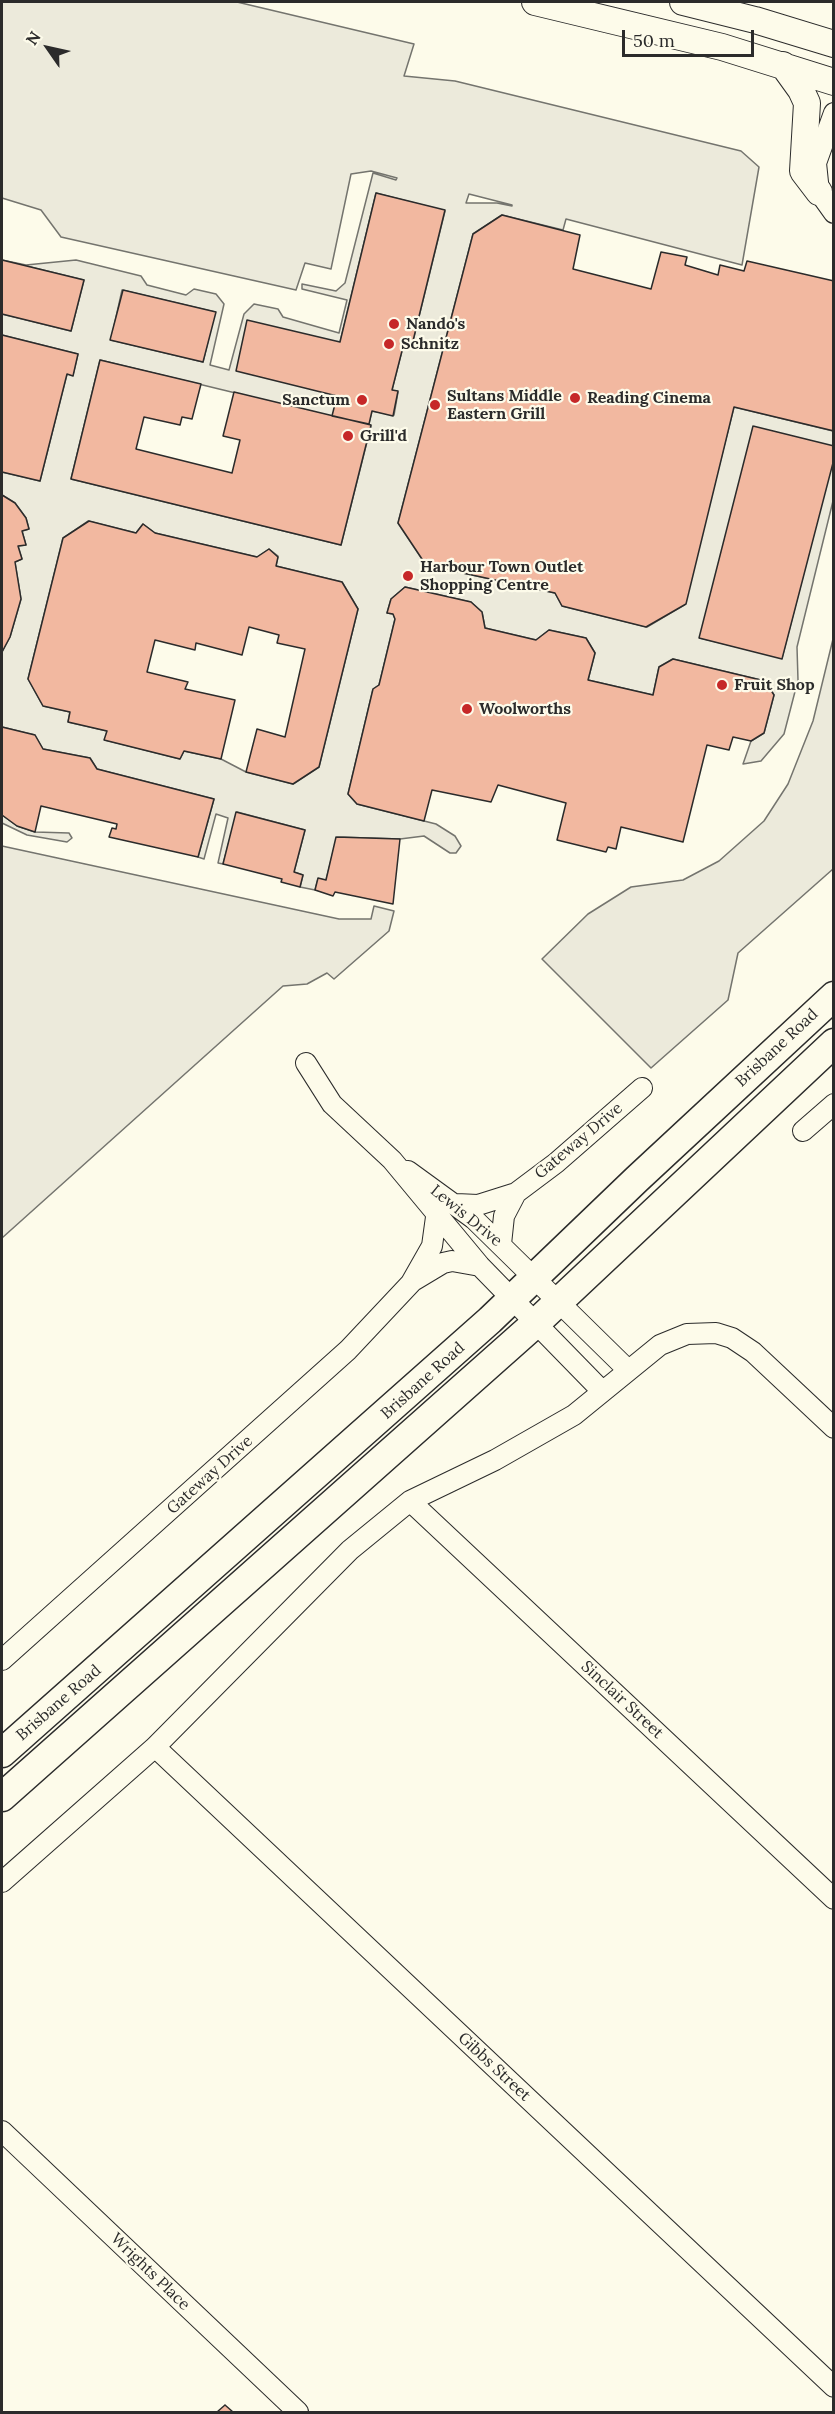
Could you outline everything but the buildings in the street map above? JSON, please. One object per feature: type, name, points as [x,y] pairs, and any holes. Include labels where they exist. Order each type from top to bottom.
[{"type":"highway","name":"Brisbane Road","points":[[2,1754],[513,1299],[637,1179],[834,996]]},
{"type":"highway","name":"Brisbane Road","points":[[2,1797],[537,1322],[832,1046]]},
{"type":"main road","points":[[535,2],[722,47],[834,82]]},
{"type":"main road","points":[[683,2],[755,20],[834,44]]},
{"type":"main road","points":[[783,65],[801,90],[807,103],[803,171],[826,202]]},
{"type":"street","points":[[826,202],[816,164],[834,113]]},
{"type":"street","name":"Lewis Drive","points":[[306,1063],[332,1104],[392,1160],[456,1204],[559,1301]]},
{"type":"street","name":"Gateway Drive","points":[[456,1204],[478,1206],[516,1193],[556,1163],[642,1088]]},
{"type":"street","points":[[803,1131],[834,1104]]},
{"type":"street","name":"Lewis Drive","points":[[392,1160],[436,1217],[480,1266],[537,1322]]},
{"type":"street","name":"Gateway Drive","points":[[501,1244],[504,1216],[516,1193]]},
{"type":"street","name":"Gateway Drive","points":[[2,1660],[348,1350],[411,1283],[432,1246],[436,1217]]},
{"type":"street","name":"Gateway Drive","points":[[411,1283],[443,1263],[461,1261],[480,1266]]},
{"type":"street","points":[[559,1301],[634,1366]]},
{"type":"street","points":[[537,1322],[602,1391]]},
{"type":"street","points":[[2,1882],[155,1747],[350,1550],[410,1501],[554,1428],[574,1415],[660,1345],[687,1334],[716,1333],[732,1338],[753,1352],[834,1428]]},
{"type":"street","name":"Sinclair Street","points":[[410,1501],[834,1899]]},
{"type":"street","name":"Gibbs Street","points":[[155,1747],[834,2387]]},
{"type":"street","name":"Wrights Place","points":[[2,2131],[298,2412]]},
{"type":"shaded area","points":[[2,2],[237,2],[414,44],[404,76],[455,81],[741,151],[759,167],[742,265],[566,219],[563,230],[502,215],[473,234],[398,523],[426,565],[555,593],[562,606],[647,627],[684,605],[734,407],[833,431],[833,446],[700,638],[782,658],[833,459],[833,501],[797,647],[798,680],[784,734],[761,761],[743,764],[751,741],[764,733],[774,695],[765,681],[673,659],[659,667],[653,695],[588,680],[595,653],[586,638],[549,630],[536,640],[485,628],[482,612],[471,602],[405,587],[391,599],[387,613],[393,614],[395,619],[379,685],[373,689],[348,794],[357,804],[436,824],[455,836],[461,846],[456,853],[450,853],[424,836],[400,839],[337,837],[326,880],[318,879],[315,890],[300,887],[303,875],[294,872],[305,830],[237,812],[223,864],[218,863],[228,818],[216,814],[204,859],[198,857],[214,799],[97,769],[90,758],[43,749],[35,735],[2,727],[2,652],[10,637],[21,599],[15,562],[22,559],[18,546],[26,545],[22,531],[29,529],[26,518],[15,503],[2,495],[2,472],[40,481],[67,374],[73,375],[78,354],[2,335],[2,314],[71,331],[84,280],[2,260],[26,265],[76,260],[141,276],[147,285],[186,295],[194,289],[216,294],[224,304],[210,365],[229,370],[244,314],[254,304],[278,309],[283,317],[339,333],[347,300],[302,289],[302,284],[336,291],[345,283],[373,173],[396,180],[397,178],[371,171],[351,174],[331,269],[305,263],[296,290],[61,237],[41,210],[2,198]],"holes":[[[376,193],[445,211],[412,345],[404,343],[392,390],[398,392],[394,415],[372,411],[369,423],[337,396],[340,342]],[[469,194],[512,206],[497,203],[466,203]],[[122,290],[215,312],[203,362],[111,340]],[[100,360],[371,426],[341,545],[71,479]],[[88,521],[136,533],[143,524],[155,533],[257,557],[269,549],[278,556],[276,566],[342,582],[358,609],[319,767],[293,784],[246,772],[221,759],[184,751],[180,759],[105,740],[107,731],[68,722],[70,712],[43,706],[28,679],[63,538]]]},
{"type":"shaded area","points":[[833,639],[833,869],[738,953],[728,1000],[651,1068],[542,959],[588,914],[631,887],[683,880],[719,861],[764,821],[788,784],[813,721]]},
{"type":"shaded area","points":[[2,815],[17,826],[35,832],[69,833],[72,838],[67,842],[27,835],[2,823]]},
{"type":"shaded area","points":[[2,846],[339,919],[371,919],[374,906],[394,911],[389,931],[334,979],[327,973],[307,984],[283,986],[2,1238]]},
{"type":"place","name":"Nando's","points":[[394,324]]},
{"type":"place","name":"Schnitz","points":[[389,344]]},
{"type":"place","name":"Reading Cinema","points":[[575,398]]},
{"type":"place","name":"Sanctum","points":[[362,400]]},
{"type":"place","name":"Sultans Middle Eastern Grill","points":[[435,405]]},
{"type":"place","name":"Grill'd","points":[[348,436]]},
{"type":"place","name":"Harbour Town Outlet Shopping Centre","points":[[408,576]]},
{"type":"place","name":"Fruit Shop","points":[[722,685]]},
{"type":"place","name":"Woolworths","points":[[467,709]]}]
